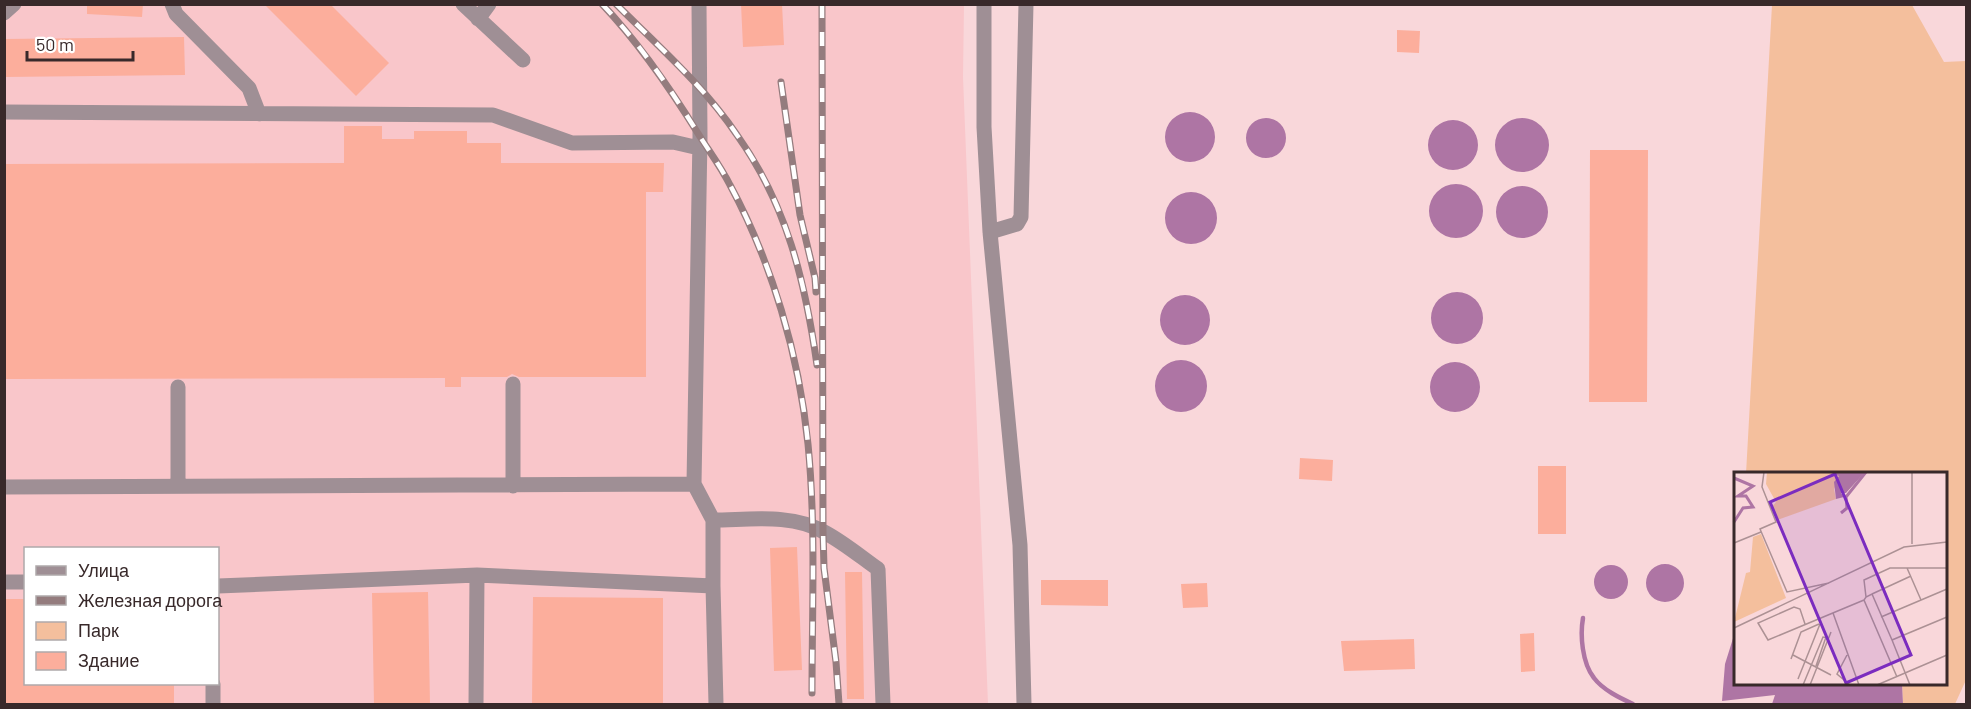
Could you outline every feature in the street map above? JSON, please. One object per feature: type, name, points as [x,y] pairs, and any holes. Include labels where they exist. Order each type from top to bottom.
[{"type":"street","points":[[4,13],[14,4]]},
{"type":"street","points":[[172,4],[176,14],[249,88],[259,114]]},
{"type":"street","points":[[463,4],[523,60]]},
{"type":"street","points":[[478,19],[489,4]]},
{"type":"street","points":[[699,4],[694,484],[713,520],[717,705]]},
{"type":"street","points":[[984,4],[984,127],[990,232],[1020,545],[1024,705]]},
{"type":"street","points":[[990,232],[1017,224],[1021,217],[1026,4]]},
{"type":"street","points":[[4,112],[493,115],[572,143],[673,142],[699,148]]},
{"type":"street","points":[[513,384],[513,486]]},
{"type":"street","points":[[178,387],[178,486]]},
{"type":"street","points":[[4,487],[694,484]]},
{"type":"street","points":[[713,520],[775,520],[804,523],[823,531],[879,569],[883,705]]},
{"type":"street","points":[[219,586],[477,575],[713,586]]},
{"type":"street","points":[[476,705],[477,575]]},
{"type":"street","points":[[4,582],[24,582]]},
{"type":"street","points":[[213,685],[213,705]]},
{"type":"shaded area","points":[[4,5],[964,5],[963,77],[988,704],[5,704]]},
{"type":"shaded area","points":[[1185,112],[1195,112],[1208,119],[1215,132],[1215,142],[1208,155],[1195,162],[1185,162],[1176,158],[1169,151],[1165,142],[1165,132],[1169,123],[1176,116]]},
{"type":"shaded area","points":[[1266,118],[1274,119],[1280,124],[1285,130],[1285,146],[1280,152],[1274,157],[1266,158],[1258,157],[1252,152],[1247,146],[1246,138],[1247,130],[1252,124],[1258,119]]},
{"type":"shaded area","points":[[1522,118],[1532,120],[1541,126],[1547,135],[1549,145],[1547,155],[1541,164],[1532,170],[1522,172],[1512,170],[1503,164],[1497,155],[1495,145],[1497,135],[1503,126],[1512,120]]},
{"type":"shaded area","points":[[1448,120],[1458,120],[1471,127],[1478,140],[1478,150],[1471,163],[1458,170],[1448,170],[1439,166],[1432,159],[1428,150],[1428,140],[1432,131],[1439,124]]},
{"type":"shaded area","points":[[1456,184],[1466,186],[1475,192],[1481,201],[1483,211],[1481,221],[1475,230],[1466,236],[1456,238],[1446,236],[1437,230],[1431,221],[1429,211],[1431,201],[1437,192],[1446,186]]},
{"type":"shaded area","points":[[1517,186],[1527,186],[1541,193],[1548,212],[1541,231],[1527,238],[1517,238],[1507,234],[1500,227],[1496,217],[1496,207],[1500,197],[1507,190]]},
{"type":"shaded area","points":[[1186,192],[1196,192],[1205,196],[1213,204],[1217,218],[1213,232],[1205,240],[1196,244],[1186,244],[1177,240],[1169,232],[1165,223],[1165,213],[1169,204],[1177,196]]},
{"type":"shaded area","points":[[1457,292],[1467,294],[1475,300],[1481,308],[1483,318],[1481,328],[1475,336],[1467,342],[1457,344],[1447,342],[1439,336],[1433,328],[1431,318],[1433,308],[1439,300],[1447,294]]},
{"type":"shaded area","points":[[1180,295],[1190,295],[1203,302],[1210,315],[1210,325],[1203,338],[1190,345],[1180,345],[1171,341],[1164,334],[1160,325],[1160,315],[1164,306],[1171,299]]},
{"type":"shaded area","points":[[1181,360],[1191,362],[1199,368],[1205,376],[1207,386],[1205,396],[1199,404],[1191,410],[1181,412],[1171,410],[1163,404],[1157,396],[1155,386],[1157,376],[1163,368],[1171,362]]},
{"type":"shaded area","points":[[1455,362],[1469,366],[1476,373],[1480,387],[1476,401],[1469,408],[1455,412],[1441,408],[1434,401],[1430,387],[1434,373],[1441,366]]},
{"type":"shaded area","points":[[1665,564],[1678,570],[1684,583],[1678,596],[1665,602],[1652,596],[1646,583],[1652,570]]},
{"type":"shaded area","points":[[1611,565],[1623,570],[1628,582],[1623,594],[1611,599],[1599,594],[1594,582],[1599,570]]},
{"type":"shaded area","points":[[1734,635],[1734,685],[1902,685],[1903,704],[1772,704],[1775,695],[1722,701],[1725,664]]},
{"type":"green space","points":[[1772,5],[1912,5],[1944,62],[1966,61],[1966,680],[1955,704],[1903,704],[1902,685],[1947,685],[1947,472],[1746,472]]},
{"type":"building","points":[[87,4],[143,4],[142,17],[87,14]]},
{"type":"building","points":[[264,4],[330,4],[389,63],[356,96]]},
{"type":"building","points":[[741,4],[782,4],[784,45],[743,47]]},
{"type":"building","points":[[1397,30],[1420,31],[1419,53],[1397,52]]},
{"type":"building","points":[[184,37],[185,75],[4,77],[4,39]]},
{"type":"building","points":[[344,126],[382,126],[382,139],[414,139],[414,131],[467,131],[467,143],[501,143],[501,163],[664,163],[663,192],[646,192],[646,377],[519,377],[512,374],[507,377],[461,377],[461,387],[445,387],[445,378],[4,379],[4,164],[344,163]]},
{"type":"building","points":[[1590,150],[1648,150],[1647,402],[1589,402]]},
{"type":"building","points":[[1300,458],[1333,460],[1332,481],[1299,479]]},
{"type":"building","points":[[1538,466],[1566,466],[1566,534],[1538,534]]},
{"type":"building","points":[[797,547],[802,670],[774,671],[770,548]]},
{"type":"building","points":[[845,572],[862,572],[864,699],[847,699]]},
{"type":"building","points":[[1041,580],[1108,580],[1108,606],[1041,605]]},
{"type":"building","points":[[1207,583],[1208,607],[1183,608],[1181,584]]},
{"type":"building","points":[[428,592],[430,705],[374,705],[372,593]]},
{"type":"building","points":[[533,597],[663,598],[663,705],[532,705]]},
{"type":"building","points":[[4,599],[24,599],[24,685],[174,685],[174,705],[4,705]]},
{"type":"building","points":[[1534,633],[1535,671],[1521,672],[1520,634]]},
{"type":"building","points":[[1414,639],[1415,669],[1344,671],[1341,641]]},
{"type":"waterway","points":[[1583,618],[1583,649],[1590,672],[1607,690],[1633,704]]},
{"type":"railway","points":[[602,4],[654,67],[723,172],[759,246],[781,310],[798,377],[808,444],[813,537],[812,693]]},
{"type":"railway","points":[[616,4],[710,100],[754,162],[769,189],[791,245],[800,274],[817,365]]},
{"type":"railway","points":[[822,4],[823,531],[824,568],[839,704]]},
{"type":"railway","points":[[781,82],[800,215],[815,278],[816,292]]}]
